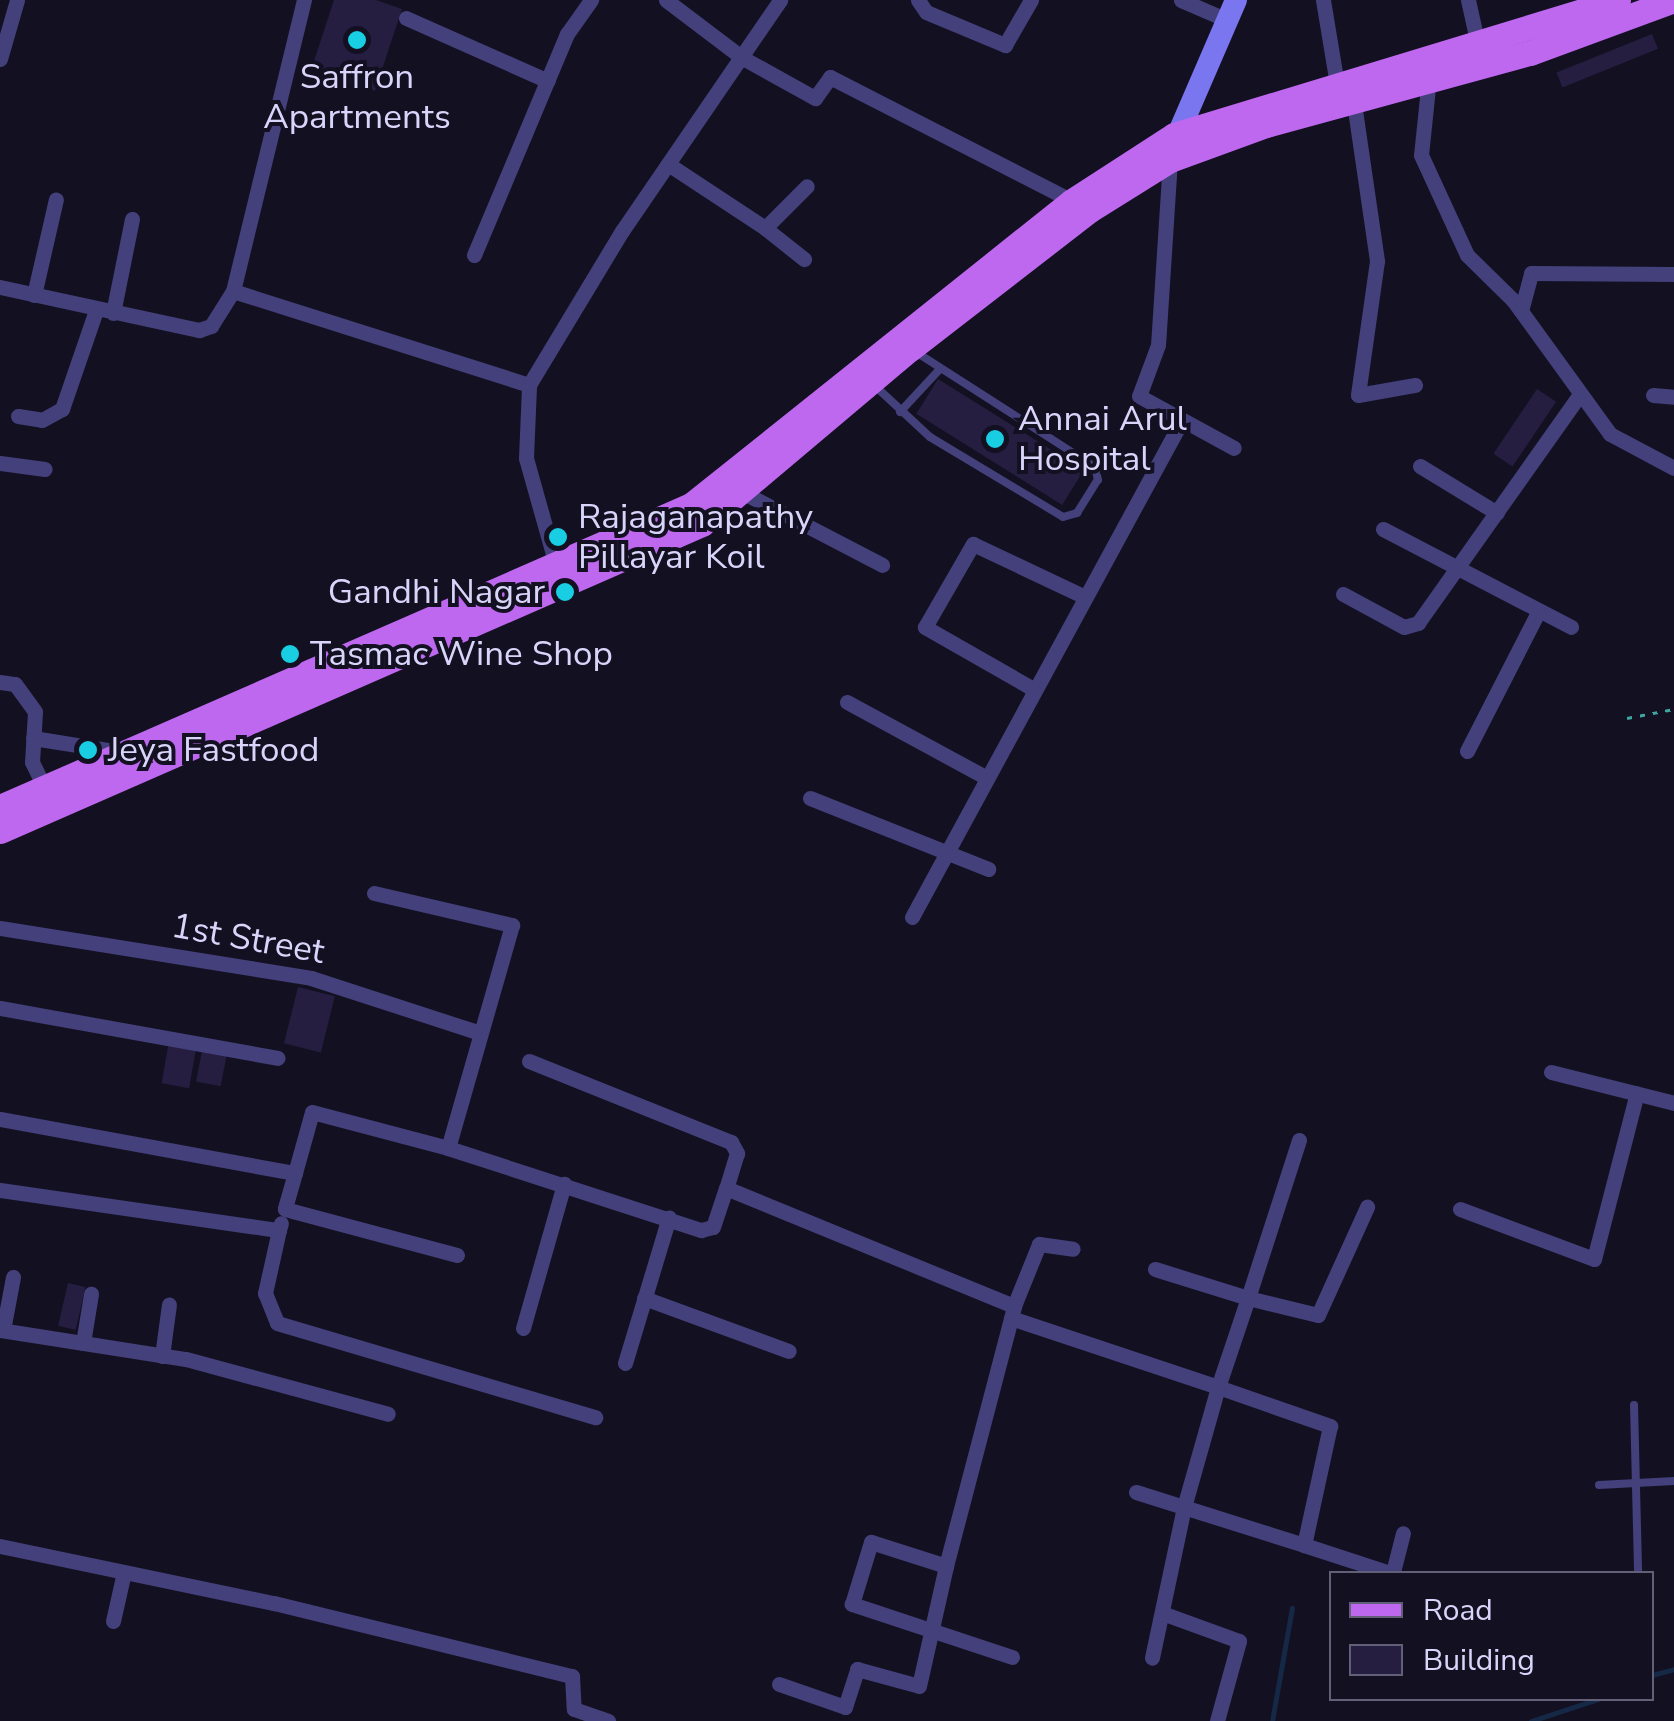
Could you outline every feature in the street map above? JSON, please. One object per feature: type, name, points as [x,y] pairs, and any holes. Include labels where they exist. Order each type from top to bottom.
[{"type":"main road","points":[[1430,71],[1546,12],[1618,0]]},
{"type":"main road","points":[[0,831],[559,575],[660,522],[716,488],[1072,202],[1172,147],[1266,125],[1345,94],[1674,0]]},
{"type":"main road","points":[[0,807],[124,752],[559,575],[702,524],[874,385],[910,349],[1172,147]]},
{"type":"street","points":[[1,53],[17,0]]},
{"type":"street","points":[[0,287],[199,330],[211,326],[233,291],[304,0]]},
{"type":"street","points":[[474,255],[548,81],[591,0]]},
{"type":"street","points":[[666,0],[741,57],[815,98],[830,77],[1072,202]]},
{"type":"street","points":[[559,575],[526,458],[529,385],[668,164],[780,0]]},
{"type":"street","points":[[918,0],[926,12],[1005,45],[1031,0]]},
{"type":"street","points":[[1181,0],[1231,10],[1172,147],[1158,345],[1139,396],[1180,422],[1234,448]]},
{"type":"street","points":[[1323,0],[1377,261],[1358,395],[1416,384]]},
{"type":"street","points":[[1468,0],[1478,46]]},
{"type":"street","points":[[406,18],[548,81]]},
{"type":"street","points":[[1430,71],[1421,155],[1436,195],[1467,255],[1521,312],[1610,434],[1674,468]]},
{"type":"street","points":[[668,164],[765,228],[804,259]]},
{"type":"street","points":[[765,228],[807,186]]},
{"type":"street","points":[[34,295],[56,199]]},
{"type":"street","points":[[18,416],[42,420],[62,408],[104,312],[132,219]]},
{"type":"street","points":[[1521,312],[1531,273],[1674,274]]},
{"type":"street","points":[[233,291],[529,385]]},
{"type":"street","points":[[1653,395],[1674,397]]},
{"type":"street","points":[[1343,594],[1404,627],[1425,615],[1580,396]]},
{"type":"street","points":[[912,917],[1180,422]]},
{"type":"street","points":[[0,463],[45,469]]},
{"type":"street","points":[[1420,466],[1497,513]]},
{"type":"street","points":[[742,492],[882,565]]},
{"type":"street","points":[[1383,529],[1456,571],[1571,627]]},
{"type":"street","points":[[1035,690],[925,627],[973,544],[1086,597]]},
{"type":"street","points":[[1466,751],[1538,612]]},
{"type":"street","points":[[0,682],[15,684],[35,712],[32,762],[44,787]]},
{"type":"street","points":[[847,702],[985,777]]},
{"type":"street","points":[[33,738],[124,752]]},
{"type":"street","points":[[810,798],[988,869]]},
{"type":"street","points":[[374,893],[512,925],[448,1148]]},
{"type":"street","name":"1st Street","points":[[0,928],[311,978],[480,1033]]},
{"type":"street","points":[[0,1008],[278,1058]]},
{"type":"street","points":[[529,1062],[731,1142],[737,1153],[708,1230],[448,1148],[312,1112],[265,1293],[276,1323],[595,1417]]},
{"type":"street","points":[[1551,1072],[1674,1102]]},
{"type":"street","points":[[1460,1209],[1594,1259],[1637,1093]]},
{"type":"street","points":[[0,1119],[295,1173]]},
{"type":"street","points":[[1152,1658],[1184,1507],[1218,1387],[1299,1140]]},
{"type":"street","points":[[523,1328],[564,1184]]},
{"type":"street","points":[[726,1188],[1012,1312],[1330,1426],[1304,1544]]},
{"type":"street","points":[[0,1190],[279,1230]]},
{"type":"street","points":[[1155,1269],[1318,1315],[1367,1207]]},
{"type":"street","points":[[284,1209],[457,1255]]},
{"type":"street","points":[[624,1363],[669,1217]]},
{"type":"street","points":[[779,1684],[845,1707],[857,1669],[919,1686],[1012,1312],[1038,1244],[1073,1249]]},
{"type":"street","points":[[13,1277],[2,1330],[162,1356],[388,1414]]},
{"type":"street","points":[[83,1343],[91,1294]]},
{"type":"street","points":[[644,1298],[789,1351]]},
{"type":"street","points":[[162,1356],[169,1304]]},
{"type":"street","points":[[1136,1492],[1387,1571]]},
{"type":"street","points":[[1394,1571],[1404,1533]]},
{"type":"street","points":[[946,1566],[871,1542],[852,1604],[1012,1657]]},
{"type":"street","points":[[0,1546],[572,1676],[574,1709],[608,1721]]},
{"type":"street","points":[[113,1620],[124,1572]]},
{"type":"street","points":[[1162,1613],[1239,1642],[1216,1721]]},
{"type":"lane","points":[[874,385],[900,412],[1006,486],[1063,517],[1077,514],[1098,480],[1095,467],[910,349]]},
{"type":"lane","points":[[900,412],[940,369]]},
{"type":"lane","points":[[1634,1405],[1638,1571]]},
{"type":"lane","points":[[1599,1485],[1674,1480]]},
{"type":"path","points":[[1627,718],[1674,709]]},
{"type":"building","name":"Saffron Apartments","points":[[334,0],[376,0],[402,9],[375,91],[311,70]]},
{"type":"building","points":[[1652,34],[1658,49],[1562,87],[1557,73]]},
{"type":"building","name":"Annai Arul Hospital","points":[[938,379],[1084,470],[1062,505],[916,414]]},
{"type":"building","points":[[1537,389],[1556,402],[1512,467],[1493,454]]},
{"type":"building","points":[[298,987],[335,996],[321,1052],[284,1043]]},
{"type":"building","points":[[169,1041],[197,1046],[189,1088],[162,1083]]},
{"type":"building","points":[[202,1051],[227,1056],[221,1086],[196,1081]]},
{"type":"building","points":[[68,1283],[86,1287],[76,1330],[58,1326]]},
{"type":"waterway","points":[[1272,1721],[1292,1608]]},
{"type":"waterway","points":[[1654,1674],[1674,1669]]},
{"type":"waterway","points":[[1531,1721],[1592,1701]]},
{"type":"place","name":"Saffron Apartments","points":[[357,40]]},
{"type":"place","name":"Annai Arul Hospital","points":[[995,439]]},
{"type":"place","name":"Rajaganapathy Pillayar Koil","points":[[558,537]]},
{"type":"place","name":"Gandhi Nagar","points":[[565,592]]},
{"type":"place","name":"Tasmac Wine Shop","points":[[290,654]]},
{"type":"place","name":"Jeya Fastfood","points":[[88,750]]}]
